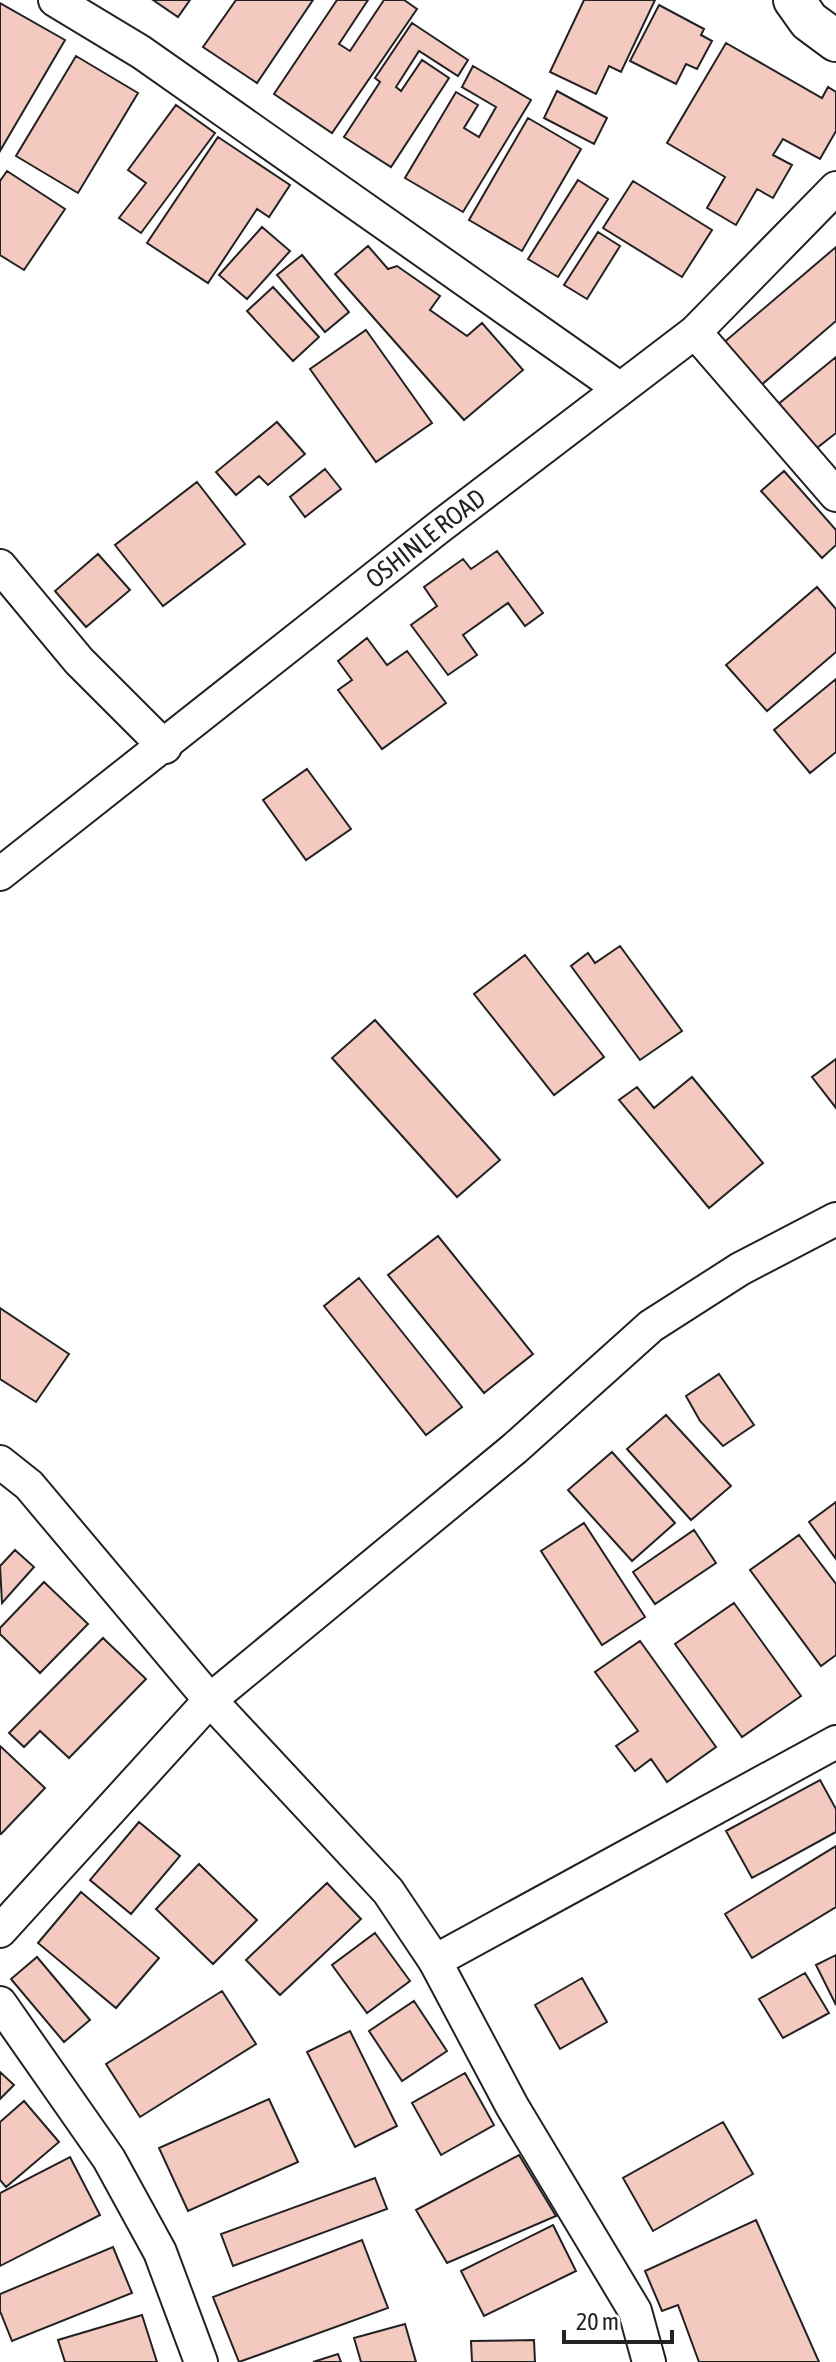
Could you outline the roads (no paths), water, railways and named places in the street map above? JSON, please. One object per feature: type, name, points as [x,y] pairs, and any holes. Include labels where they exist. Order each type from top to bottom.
[{"type":"street","points":[[55,0],[141,52],[619,388]]},
{"type":"street","points":[[794,0],[809,21],[836,41]]},
{"type":"street","name":"OSHINLE ROAD","points":[[0,874],[619,388],[695,332],[836,188]]},
{"type":"street","points":[[695,332],[836,495]]},
{"type":"street","points":[[0,566],[79,661],[165,747]]},
{"type":"street","points":[[0,1931],[210,1700],[514,1449],[651,1326],[740,1269],[836,1219]]},
{"type":"street","points":[[0,1462],[29,1485],[210,1700],[388,1891],[435,1961],[512,2106],[635,2311],[649,2362]]},
{"type":"street","points":[[435,1961],[836,1742]]},
{"type":"street","points":[[0,2003],[109,2159],[160,2252],[201,2362]]}]
